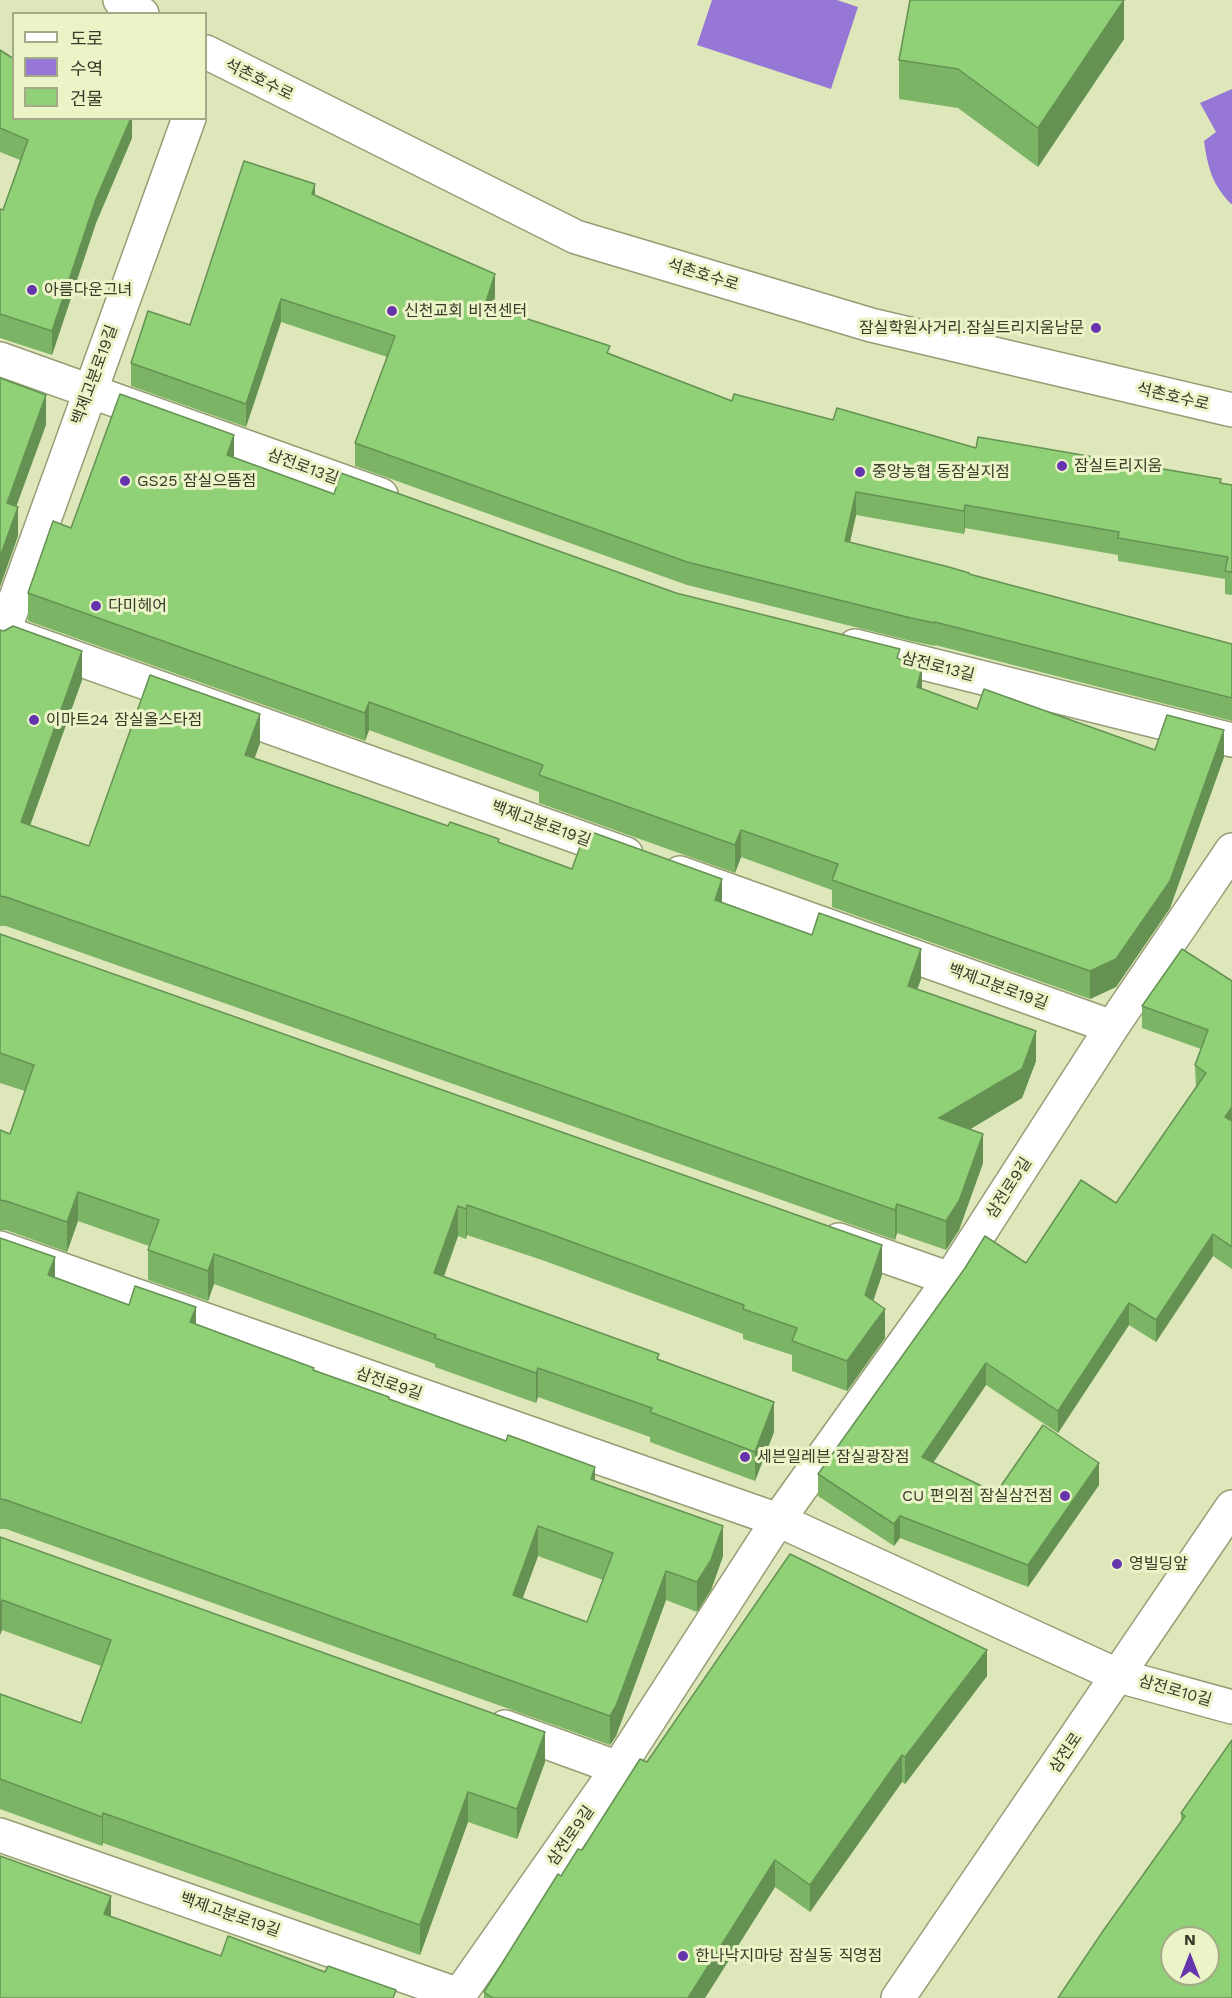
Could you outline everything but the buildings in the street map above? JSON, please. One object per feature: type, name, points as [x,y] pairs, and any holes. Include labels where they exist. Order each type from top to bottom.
[{"type":"street","points":[[120,0],[139,12]]},
{"type":"street","name":"석촌호수로","points":[[208,61],[576,237],[871,325],[1232,410]]},
{"type":"street","name":"백제고분로19길","points":[[188,120],[1,635],[1112,1027]]},
{"type":"street","name":"삼전로13길","points":[[0,359],[413,507]]},
{"type":"street","name":"삼전로13길","points":[[830,640],[1232,740]]},
{"type":"street","name":"삼전로9길","points":[[458,1997],[618,1768],[778,1520],[950,1279],[1112,1027],[1232,850]]},
{"type":"street","points":[[815,1231],[950,1279]]},
{"type":"street","name":"삼전로9길","points":[[0,1248],[778,1520],[1119,1676]]},
{"type":"street","name":"삼전로","points":[[898,1998],[1232,1507]]},
{"type":"street","name":"삼전로10길","points":[[1119,1676],[1232,1707]]},
{"type":"street","points":[[472,1716],[618,1768]]},
{"type":"street","name":"백제고분로19길","points":[[0,1835],[458,1997]]},
{"type":"water","points":[[712,0],[837,0],[858,7],[831,89],[697,45]]},
{"type":"water","points":[[1232,89],[1231,204],[1219,190],[1209,168],[1204,141],[1216,132],[1200,103]]},
{"type":"place","name":"아름다운그녀","points":[[32,290]]},
{"type":"place","name":"신천교회 비전센터","points":[[392,311]]},
{"type":"place","name":"잠실학원사거리.잠실트리지움남문","points":[[1096,328]]},
{"type":"place","name":"잠실트리지움","points":[[1062,466]]},
{"type":"place","name":"중앙농협 동잠실지점","points":[[860,472]]},
{"type":"place","name":"GS25 잠실으뜸점","points":[[125,481]]},
{"type":"place","name":"다미헤어","points":[[96,606]]},
{"type":"place","name":"이마트24 잠실올스타점","points":[[34,720]]},
{"type":"place","name":"세븐일레븐 잠실광장점","points":[[745,1457]]},
{"type":"place","name":"CU 편의점 잠실삼전점","points":[[1065,1496]]},
{"type":"place","name":"영빌딩앞","points":[[1117,1564]]},
{"type":"place","name":"한나낙지마당 잠실동 직영점","points":[[683,1956]]}]
